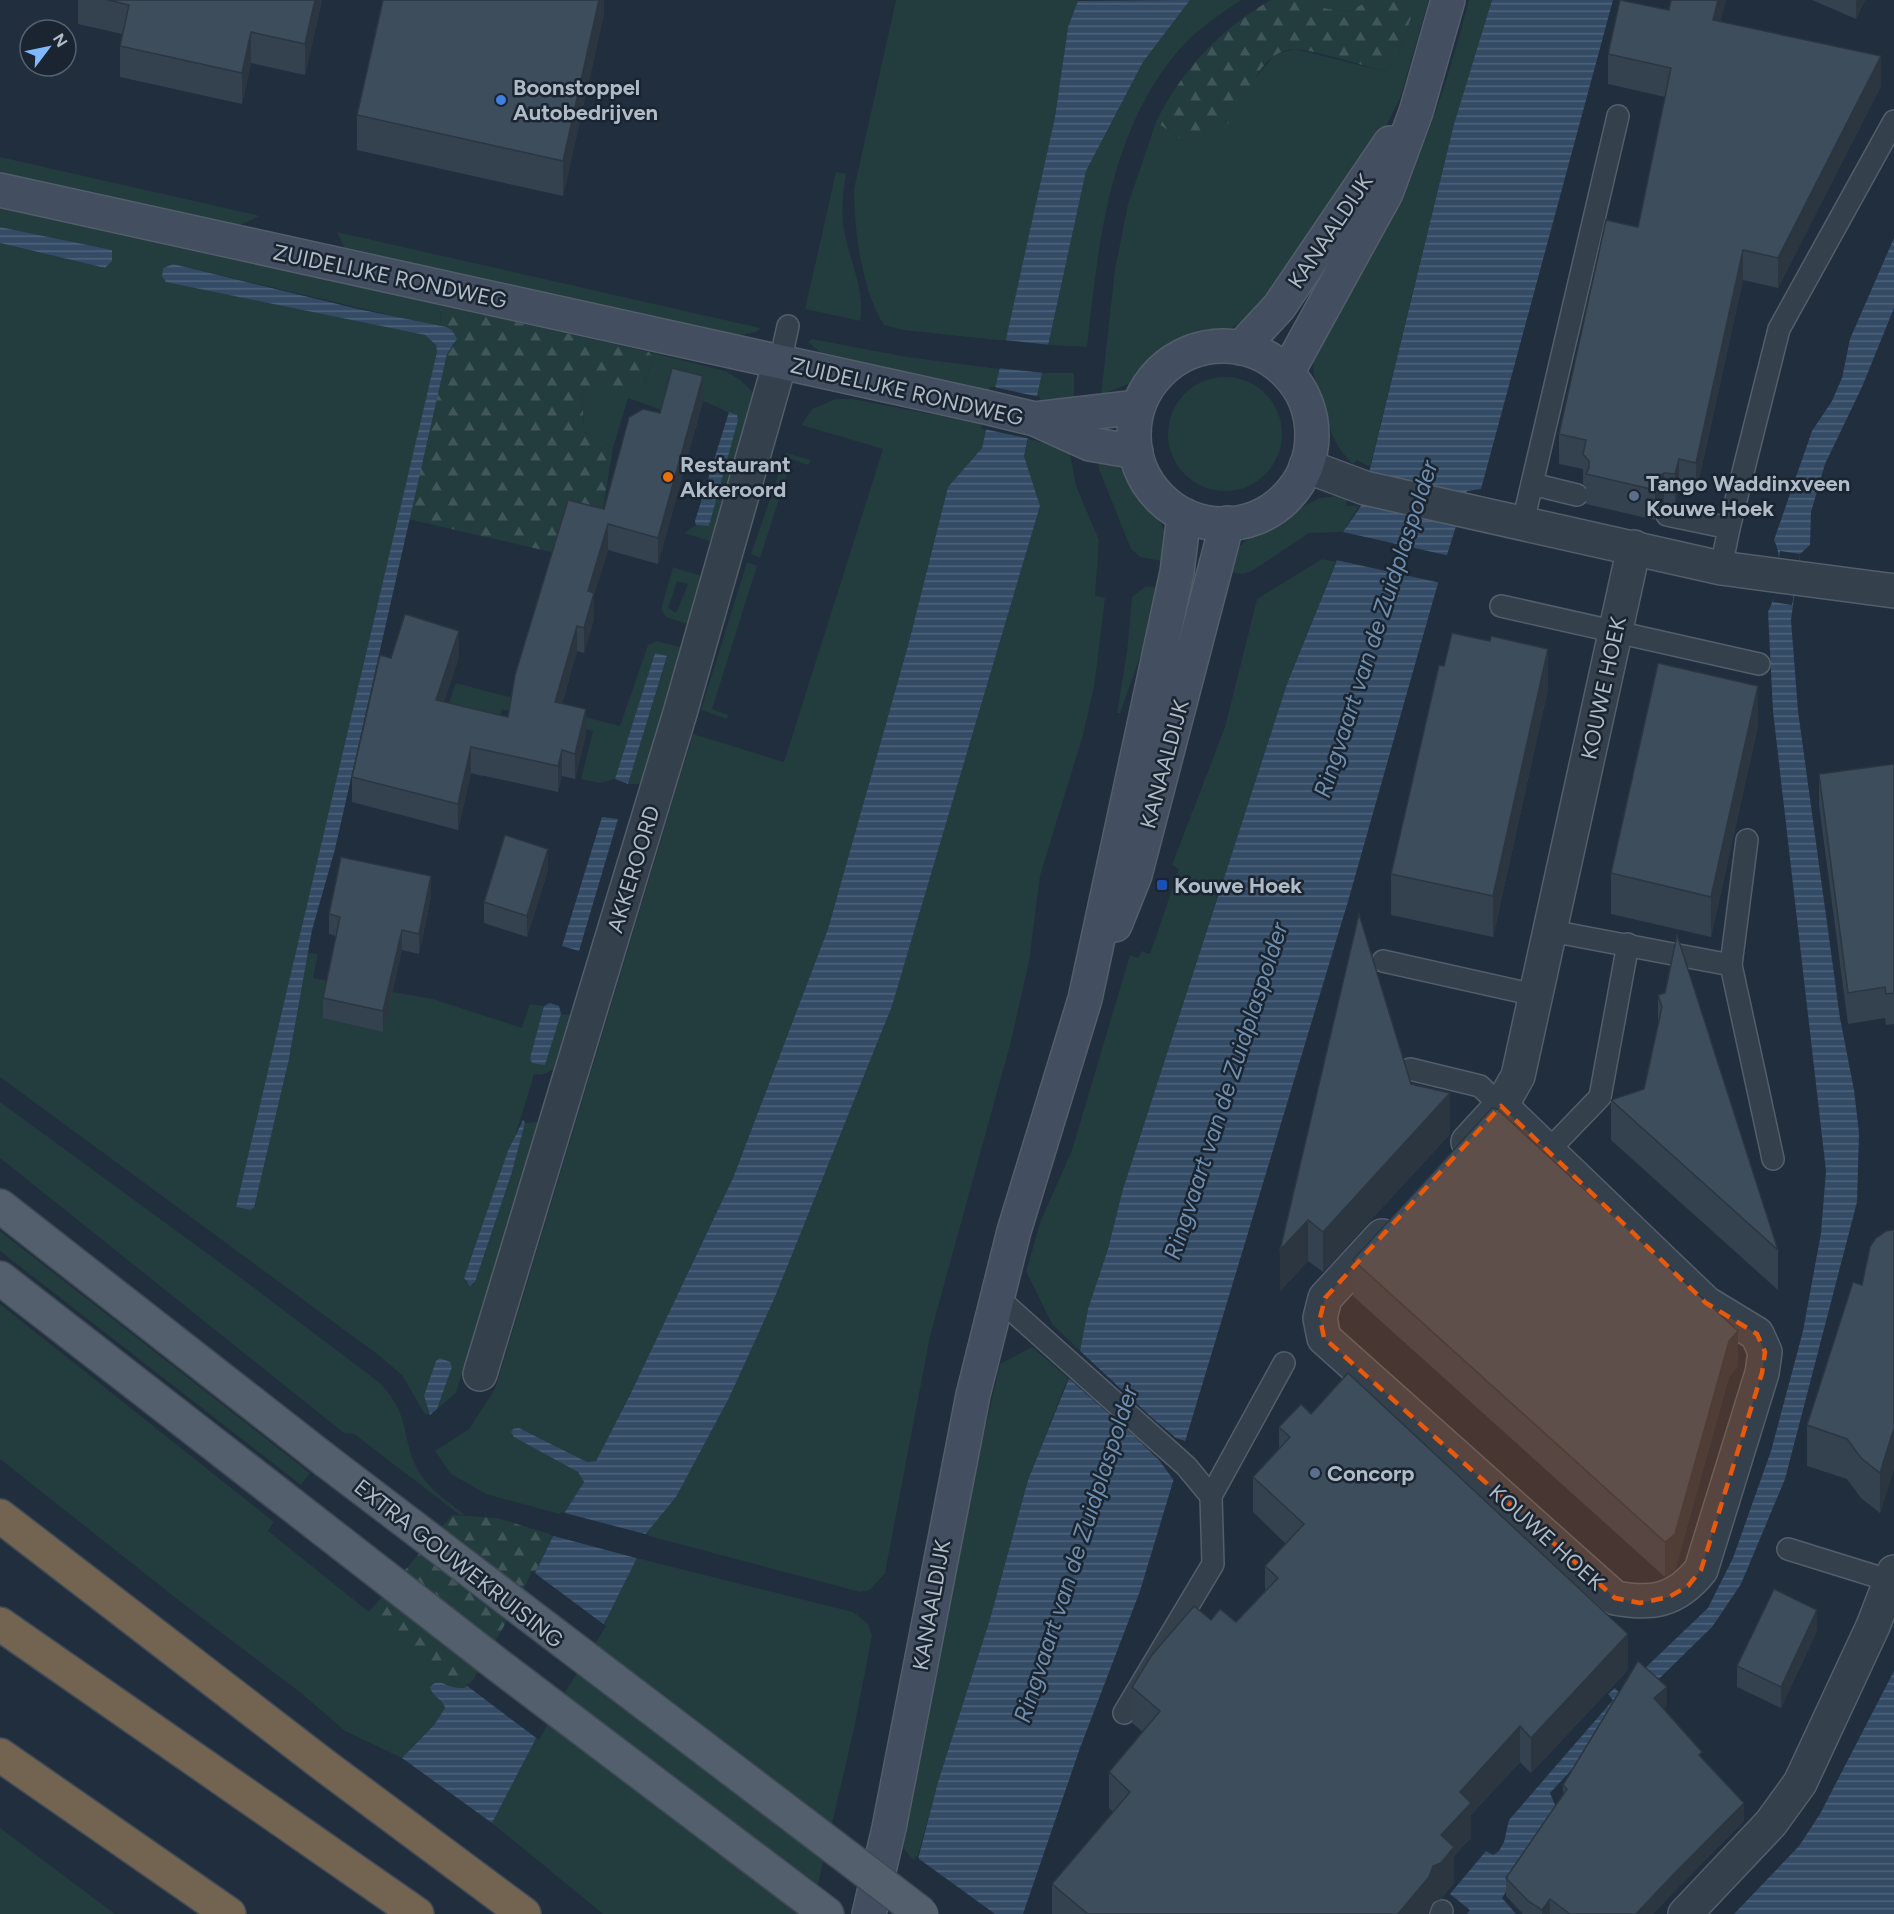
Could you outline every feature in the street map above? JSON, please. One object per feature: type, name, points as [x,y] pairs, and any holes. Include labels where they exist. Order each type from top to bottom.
[{"type":"highway","points":[[0,1516],[324,1766],[524,1914]]},
{"type":"highway","points":[[0,1624],[417,1914]]},
{"type":"highway","points":[[0,1755],[229,1914]]},
{"type":"main road","name":"KANAALDIJK","points":[[1287,373],[1386,193],[1416,112],[1449,0]]},
{"type":"main road","name":"KANAALDIJK","points":[[1241,348],[1279,307],[1392,140],[1416,112]]},
{"type":"main road","name":"ZUIDELIJKE RONDWEG","points":[[0,190],[985,407],[1035,419],[1090,444],[1136,452]]},
{"type":"main road","points":[[1202,348],[1241,348],[1266,357],[1287,373],[1299,389],[1307,407],[1311,446],[1306,466],[1297,485],[1267,512],[1247,520],[1212,523],[1184,515],[1170,506],[1148,482],[1136,452],[1134,437],[1138,407],[1158,374],[1179,357],[1202,348]]},
{"type":"main road","name":"ZUIDELIJKE RONDWEG","points":[[1035,419],[1138,407]]},
{"type":"main road","name":"KANAALDIJK","points":[[869,1914],[901,1765],[947,1514],[997,1297],[1085,999],[1178,572],[1184,515]]},
{"type":"main road","name":"KANAALDIJK","points":[[1085,999],[1135,875],[1227,523]]},
{"type":"main road","name":"EXTRA GOUWEKRUISING","points":[[0,1206],[325,1460],[922,1914]]},
{"type":"main road","points":[[0,1278],[642,1776],[827,1914]]},
{"type":"street","name":"AKKEROORD","points":[[480,1374],[680,713],[780,362]]},
{"type":"street","points":[[1306,466],[1365,488],[1721,568],[1894,591]]},
{"type":"street","name":"KOUWE HOEK","points":[[1452,1161],[1501,1106],[1518,1076],[1634,548]]},
{"type":"street","name":"KOUWE HOEK","points":[[1404,1212],[1325,1298],[1320,1318],[1324,1338],[1615,1598],[1640,1603],[1670,1597],[1688,1586],[1701,1570],[1762,1372],[1765,1352],[1757,1334],[1706,1303],[1501,1106]]},
{"type":"street","points":[[1685,1914],[1771,1823],[1800,1783],[1893,1577]]},
{"type":"lane","points":[[1523,522],[1618,116]]},
{"type":"lane","points":[[1721,568],[1779,329],[1894,121]]},
{"type":"lane","name":"ZUIDELIJKE RONDWEG","points":[[780,362],[788,326]]},
{"type":"lane","points":[[1532,484],[1577,495]]},
{"type":"lane","points":[[1667,515],[1729,528]]},
{"type":"lane","points":[[1501,606],[1759,664]]},
{"type":"lane","points":[[1747,840],[1731,965],[1773,1159]]},
{"type":"lane","points":[[1551,931],[1731,965]]},
{"type":"lane","points":[[1547,1152],[1600,1097],[1628,944]]},
{"type":"lane","points":[[1383,961],[1536,995]]},
{"type":"lane","points":[[1410,1069],[1480,1086],[1501,1106]]},
{"type":"lane","points":[[997,1297],[1186,1466],[1211,1496]]},
{"type":"lane","points":[[1124,1713],[1213,1564],[1211,1496],[1284,1363]]},
{"type":"lane","points":[[1788,1549],[1893,1577]]},
{"type":"highlighted area","points":[[1501,1106],[1706,1303],[1757,1334],[1765,1352],[1762,1373],[1701,1570],[1688,1586],[1669,1597],[1640,1603],[1615,1598],[1324,1338],[1320,1318],[1325,1298]]},
{"type":"green space","points":[[896,0],[1079,0],[1068,27],[1055,117],[1006,341],[903,330],[884,325],[870,295],[858,241],[854,189]]},
{"type":"green space","points":[[1190,0],[1241,0],[1185,43],[1155,83],[1136,117],[1122,154],[1102,230],[1087,347],[1048,345],[1086,171],[1143,62]]},
{"type":"green space","points":[[1271,0],[1316,0],[1323,8],[1348,12],[1370,0],[1417,0],[1397,59],[1383,71],[1323,54],[1293,49],[1280,53],[1261,69],[1233,117],[1225,127],[1207,138],[1188,144],[1156,122],[1178,85],[1204,52],[1235,24]]},
{"type":"green space","points":[[1316,0],[1370,0],[1348,12],[1323,8]]},
{"type":"green space","points":[[1417,0],[1429,0],[1400,98],[1371,157],[1273,296],[1245,320],[1230,329],[1180,341],[1163,351],[1133,382],[1101,395],[1115,269],[1128,204],[1156,122],[1188,144],[1257,76],[1275,54],[1295,49],[1383,71],[1397,59]]},
{"type":"green space","points":[[1469,0],[1492,0],[1454,124],[1370,467],[1357,460],[1353,464],[1337,444],[1323,408],[1314,377],[1314,344],[1409,177],[1428,134],[1441,96]]},
{"type":"green space","points":[[0,157],[260,216],[240,225],[0,172]]},
{"type":"green space","points":[[836,172],[846,174],[843,223],[859,287],[860,321],[805,309]]},
{"type":"green space","points":[[0,208],[441,305],[440,327],[173,264],[163,268],[162,276],[425,335],[436,345],[437,352],[412,463],[236,1207],[250,1210],[254,1208],[289,1059],[308,953],[318,954],[313,978],[433,999],[522,1028],[530,1004],[544,1006],[530,1058],[545,1064],[561,1014],[571,1015],[554,1069],[542,1075],[534,1074],[510,1151],[464,1278],[465,1282],[474,1285],[512,1172],[525,1123],[538,1122],[456,1393],[437,1409],[452,1367],[424,1396],[430,1415],[424,1413],[402,1375],[377,1354],[0,1077],[0,243],[104,268],[112,261],[112,250],[0,227]]},
{"type":"green space","points":[[337,232],[760,328],[756,332],[736,336],[345,249]]},
{"type":"green space","points":[[441,305],[649,352],[653,359],[642,388],[582,389],[584,432],[613,448],[594,562],[408,519],[447,354],[456,343],[452,330],[440,327]]},
{"type":"green space","points":[[812,339],[907,357],[1000,369],[996,388],[990,387],[989,390],[823,355],[808,342]]},
{"type":"green space","points":[[649,352],[725,371],[739,379],[752,391],[758,413],[716,543],[684,533],[696,525],[709,526],[738,417],[706,402],[670,392],[664,411],[628,398],[613,448],[584,432],[582,388],[642,388],[653,360]]},
{"type":"green space","points":[[1042,373],[1074,373],[1074,399],[1039,400],[1037,397]]},
{"type":"green space","points":[[1225,377],[1247,382],[1265,394],[1277,412],[1282,434],[1277,456],[1265,474],[1247,486],[1225,491],[1203,486],[1185,474],[1173,456],[1168,434],[1173,412],[1185,394],[1203,382]]},
{"type":"green space","points":[[836,399],[853,399],[982,424],[981,428],[986,430],[982,448],[948,487],[909,642],[828,929],[733,1178],[629,1397],[596,1461],[587,1462],[519,1428],[578,1472],[584,1482],[563,1515],[486,1494],[451,1474],[435,1451],[469,1429],[495,1389],[693,734],[784,762],[883,449],[801,425],[812,409]]},
{"type":"green space","points":[[1028,439],[1069,449],[1076,486],[1099,540],[1095,596],[1105,598],[1094,687],[1083,735],[1040,876],[1029,962],[1011,1041],[930,1336],[885,1573],[870,1590],[860,1592],[645,1535],[676,1497],[729,1398],[775,1297],[892,1006],[1040,506],[1024,456]]},
{"type":"green space","points":[[786,453],[811,460],[808,465],[792,459],[760,558],[751,554]]},
{"type":"green space","points":[[1098,459],[1121,469],[1160,520],[1166,536],[1168,562],[1140,557],[1131,549],[1099,469]]},
{"type":"green space","points":[[1337,496],[1347,498],[1346,506],[1359,506],[1343,532],[1309,533],[1252,571],[1243,574],[1225,572],[1239,547],[1250,536],[1319,498]]},
{"type":"green space","points":[[1322,559],[1336,562],[1287,684],[1123,1189],[1108,1249],[1088,1309],[1080,1351],[1052,1324],[1026,1271],[1041,1220],[1072,1150],[1130,955],[1138,958],[1142,951],[1150,954],[1179,869],[1172,865],[1225,727],[1257,599]]},
{"type":"green space","points":[[747,562],[757,566],[712,709],[728,715],[727,719],[701,710]]},
{"type":"green space","points":[[673,567],[705,577],[690,625],[666,617],[661,609]],"holes":[[[677,581],[688,584],[676,613],[668,608]]]},
{"type":"green space","points":[[1146,586],[1164,589],[1120,713],[1117,713],[1127,652],[1132,597]]},
{"type":"green space","points":[[657,641],[683,648],[641,784],[628,784],[667,657],[655,653],[615,779],[599,783],[581,779],[593,731],[502,709],[483,777],[452,768],[443,720],[456,683],[620,726],[648,645]]},
{"type":"green space","points":[[0,1102],[380,1383],[397,1406],[409,1447],[422,1477],[439,1495],[465,1515],[460,1515],[354,1434],[344,1433],[0,1158]]},
{"type":"green space","points":[[0,1231],[310,1473],[301,1485],[0,1251]]},
{"type":"green space","points":[[0,1304],[274,1522],[268,1531],[465,1689],[442,1683],[430,1687],[445,1708],[434,1725],[402,1758],[345,1731],[301,1693],[186,1606],[0,1459]]},
{"type":"green space","points":[[1032,1347],[1068,1378],[1028,1480],[990,1619],[938,1782],[916,1863],[903,1848],[973,1482],[1000,1364]]},
{"type":"green space","points":[[452,1515],[497,1518],[553,1535],[521,1603],[475,1683],[465,1689],[368,1613]]},
{"type":"green space","points":[[637,1558],[853,1612],[868,1624],[872,1636],[854,1729],[811,1914],[603,1914],[492,1823],[556,1700],[607,1618]]},
{"type":"green space","points":[[0,1828],[115,1914],[0,1914]]},
{"type":"water","points":[[1190,0],[1143,62],[1086,171],[1024,456],[1040,506],[892,1006],[775,1297],[729,1398],[676,1497],[645,1535],[637,1558],[607,1618],[556,1700],[492,1823],[402,1758],[434,1725],[445,1708],[430,1687],[434,1683],[460,1688],[476,1683],[521,1603],[563,1515],[584,1482],[578,1472],[514,1437],[511,1432],[519,1428],[587,1462],[596,1461],[629,1397],[733,1178],[828,929],[909,642],[948,487],[982,448],[1055,117],[1068,27],[1078,1]]},
{"type":"water","name":"Ringvaart van de Zuidplaspolder","points":[[1492,0],[1613,0],[1481,489],[1467,491],[1436,590],[1349,898],[1140,1591],[1080,1748],[1023,1914],[986,1914],[917,1863],[938,1782],[990,1619],[1028,1480],[1080,1351],[1088,1309],[1108,1249],[1123,1189],[1287,684],[1336,563],[1343,532],[1361,506],[1454,124]]},
{"type":"water","points":[[0,227],[112,250],[112,261],[105,268],[0,243]]},
{"type":"water","points":[[1894,238],[1894,308],[1862,387],[1825,464],[1811,512],[1810,545],[1800,554],[1791,620],[1798,711],[1840,1018],[1854,1090],[1859,1133],[1857,1202],[1785,1479],[1741,1584],[1712,1627],[1625,1712],[1550,1793],[1557,1810],[1502,1898],[1516,1914],[1467,1914],[1470,1910],[1450,1894],[1486,1851],[1493,1855],[1499,1851],[1504,1842],[1509,1820],[1613,1700],[1608,1694],[1615,1688],[1619,1693],[1708,1608],[1733,1558],[1771,1451],[1803,1331],[1821,1233],[1826,1171],[1773,711],[1768,612],[1775,595],[1779,566],[1774,540],[1812,431],[1832,401],[1842,378],[1850,339]]},
{"type":"water","points":[[173,264],[358,309],[446,327],[452,330],[457,339],[447,354],[335,849],[312,930],[289,1059],[254,1208],[250,1210],[236,1207],[437,352],[436,345],[425,335],[166,282],[162,276],[163,268]]},
{"type":"water","points":[[729,412],[737,415],[738,420],[709,526],[696,525],[695,521]]},
{"type":"water","points":[[655,653],[667,656],[628,784],[615,779]]},
{"type":"water","points":[[602,817],[618,819],[579,951],[562,946]]},
{"type":"water","points":[[550,1003],[559,1006],[561,1014],[545,1065],[532,1063],[530,1058],[544,1006]]},
{"type":"water","points":[[523,1120],[525,1123],[512,1172],[475,1282],[470,1286],[464,1278],[508,1151]]},
{"type":"water","points":[[440,1358],[450,1362],[452,1367],[437,1409],[430,1415],[424,1396],[436,1361]]},
{"type":"water","points":[[1894,1671],[1894,1914],[1734,1914],[1799,1846],[1820,1814]]},
{"type":"pier","points":[[1003,340],[1051,345],[1045,373],[997,368]]},
{"type":"pier","points":[[993,387],[1040,397],[1031,439],[984,429]]},
{"type":"pier","points":[[1343,532],[1450,556],[1441,583],[1336,560]]},
{"type":"pier","points":[[1780,551],[1800,554],[1792,605],[1773,602]]},
{"type":"pier","points":[[1078,1349],[1176,1438],[1188,1442],[1175,1482],[1159,1460],[1066,1376]]},
{"type":"pier","points":[[561,1512],[649,1535],[640,1559],[550,1535]]},
{"type":"pier","points":[[532,1571],[606,1626],[559,1702],[539,1740],[466,1685],[473,1680],[518,1602]]},
{"type":"pier","points":[[915,1856],[995,1914],[981,1914],[914,1865]]},
{"type":"building","points":[[108,0],[315,0],[305,44],[251,32],[242,73],[120,46],[129,5]]},
{"type":"building","points":[[383,0],[599,0],[563,161],[357,115]]},
{"type":"building","points":[[1620,0],[1669,10],[1671,0],[1718,0],[1713,20],[1881,56],[1778,258],[1743,250],[1696,463],[1679,459],[1675,474],[1664,473],[1657,477],[1655,490],[1586,474],[1589,461],[1583,454],[1586,440],[1559,434],[1606,220],[1638,227],[1671,68],[1608,54]]},
{"type":"building","points":[[672,368],[703,376],[658,538],[608,524],[588,591],[594,593],[584,628],[577,626],[555,702],[586,709],[575,754],[562,750],[558,766],[471,747],[458,804],[352,777],[380,655],[391,658],[405,614],[459,631],[436,700],[508,717],[515,675],[568,500],[604,509],[629,417],[643,409],[660,413]]},
{"type":"building","points":[[1452,633],[1490,641],[1491,636],[1548,649],[1493,896],[1391,874],[1439,665],[1444,666]]},
{"type":"building","points":[[1658,663],[1758,686],[1711,897],[1611,873]]},
{"type":"building","points":[[1894,764],[1894,993],[1886,994],[1885,987],[1848,993],[1819,774]]},
{"type":"building","points":[[505,835],[548,849],[527,916],[484,902]]},
{"type":"building","points":[[341,857],[431,876],[419,934],[402,930],[383,1011],[323,998],[340,917],[329,914]]},
{"type":"building","points":[[1359,914],[1411,1084],[1450,1093],[1323,1232],[1308,1220],[1280,1250]]},
{"type":"building","points":[[1677,935],[1778,1250],[1611,1100],[1644,1089],[1662,1007],[1658,995],[1665,993]]},
{"type":"building","points":[[1492,1108],[1497,1109],[1738,1331],[1729,1341],[1675,1534],[1665,1542],[1353,1260]]},
{"type":"building","points":[[1894,1230],[1894,1428],[1880,1473],[1861,1458],[1847,1439],[1807,1425],[1853,1282],[1862,1285],[1870,1247],[1875,1239],[1886,1231]]},
{"type":"building","points":[[1348,1373],[1628,1634],[1531,1738],[1520,1726],[1460,1792],[1471,1803],[1441,1835],[1454,1847],[1441,1863],[1433,1866],[1429,1877],[1398,1914],[1088,1914],[1052,1884],[1130,1792],[1109,1772],[1160,1711],[1132,1687],[1151,1656],[1194,1606],[1211,1620],[1220,1609],[1236,1622],[1278,1578],[1265,1566],[1304,1524],[1253,1477],[1290,1437],[1279,1427],[1301,1404],[1311,1414]]},
{"type":"building","points":[[1774,1589],[1817,1610],[1781,1687],[1737,1666]]},
{"type":"building","points":[[1638,1661],[1667,1687],[1654,1698],[1702,1752],[1699,1755],[1744,1803],[1636,1914],[1570,1914],[1550,1899],[1542,1910],[1528,1901],[1506,1878],[1567,1789],[1563,1785]]},
{"type":"place","name":"Boonstoppel Autobedrijven","points":[[501,100]]},
{"type":"place","name":"Restaurant Akkeroord","points":[[668,477]]},
{"type":"place","name":"Tango Waddinxveen Kouwe Hoek","points":[[1634,496]]},
{"type":"place","name":"Kouwe Hoek","points":[[1162,885]]},
{"type":"place","name":"Concorp","points":[[1315,1473]]}]
